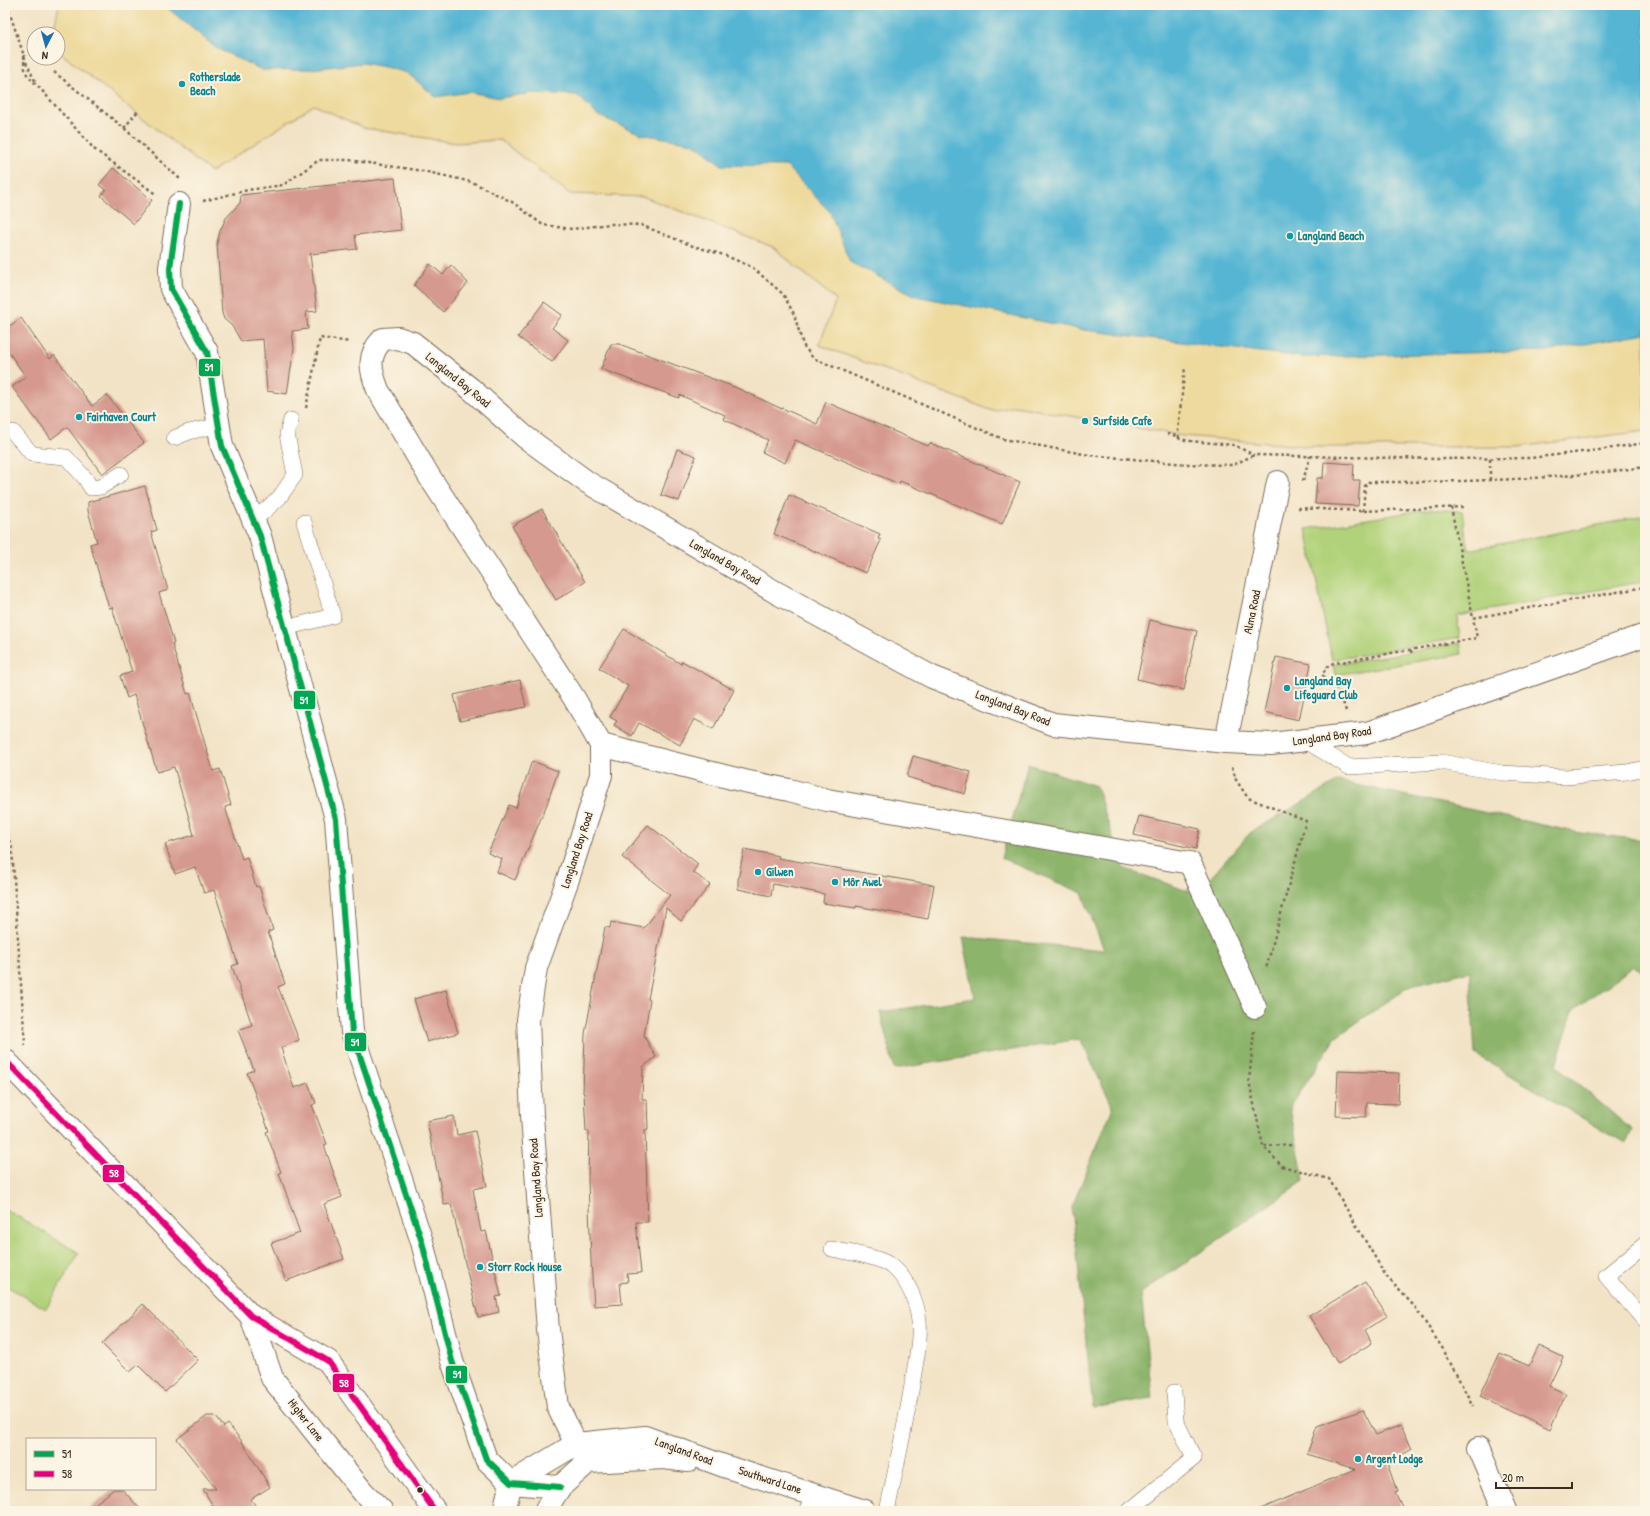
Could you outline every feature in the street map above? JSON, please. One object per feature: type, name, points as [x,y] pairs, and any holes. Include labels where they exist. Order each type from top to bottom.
[{"type":"street","points":[[179,204],[170,268],[171,289],[207,352],[220,425],[222,446],[260,536],[336,819],[352,1032],[422,1242],[452,1361],[486,1459],[511,1482],[560,1487]]},
{"type":"street","name":"Langland Bay Road","points":[[588,1462],[576,1444],[558,1407],[548,1330],[532,1116],[528,1020],[536,968],[568,879],[601,775],[601,745],[574,698],[429,476],[378,390],[372,375],[372,359],[377,346],[383,339],[398,338],[413,343],[472,389],[525,437],[587,482],[777,593],[932,677],[1053,724],[1226,742],[1271,744],[1367,733],[1645,635]]},
{"type":"street","name":"Alma Road","points":[[1226,742],[1278,482]]},
{"type":"street","points":[[601,745],[827,800],[1190,863],[1255,1006]]},
{"type":"street","name":"Higher Lane","points":[[5,1060],[250,1316],[328,1361],[435,1511]]},
{"type":"street","name":"Higher Lane","points":[[250,1316],[272,1378],[363,1492],[382,1511]]},
{"type":"street","name":"Langland Road","points":[[511,1482],[576,1444],[645,1437],[721,1464]]},
{"type":"street","points":[[1478,1448],[1505,1511]]},
{"type":"street","name":"Langland Road","points":[[588,1462],[664,1458],[721,1464]]},
{"type":"street","points":[[545,1511],[560,1487],[588,1462]]},
{"type":"street","name":"Southward Lane","points":[[721,1464],[811,1503],[864,1511]]},
{"type":"street","points":[[504,1511],[511,1482]]},
{"type":"lane","points":[[254,520],[279,498],[295,475],[287,434],[291,420]]},
{"type":"lane","points":[[174,438],[188,432],[220,425]]},
{"type":"lane","points":[[13,432],[32,454],[66,456],[85,478],[91,488],[101,486],[121,474]]},
{"type":"lane","points":[[285,628],[333,616],[304,522]]},
{"type":"lane","points":[[1304,740],[1349,767],[1440,762],[1502,773],[1564,777],[1627,772],[1645,768]]},
{"type":"lane","points":[[1645,1244],[1606,1276],[1645,1322]]},
{"type":"lane","points":[[832,1249],[873,1258],[892,1267],[906,1282],[915,1302],[919,1322],[917,1351],[904,1434],[888,1511]]},
{"type":"lane","points":[[1129,1511],[1194,1458],[1176,1421],[1174,1392]]},
{"type":"path","points":[[7,5],[24,55],[37,86]]},
{"type":"path","points":[[24,55],[24,68],[26,74],[94,149],[165,201],[179,204],[197,202],[248,190],[283,185],[319,160],[349,160],[423,171],[472,182],[512,202],[543,225],[572,229],[610,224],[641,225],[694,246],[724,254],[752,267],[783,294],[794,314],[803,346],[813,358],[1003,439],[1089,455],[1186,464],[1233,465],[1254,455]]},
{"type":"path","points":[[54,72],[124,128],[182,181]]},
{"type":"path","points":[[124,128],[138,111]]},
{"type":"path","points":[[306,412],[320,338],[377,346]]},
{"type":"path","points":[[1180,439],[1178,430],[1185,367]]},
{"type":"path","points":[[1167,434],[1177,436],[1180,439],[1234,445],[1254,455],[1490,459],[1538,457],[1645,443]]},
{"type":"path","points":[[1490,459],[1490,480]]},
{"type":"path","points":[[1363,510],[1365,486],[1368,482],[1515,480],[1602,473],[1645,467]]},
{"type":"path","points":[[1273,507],[1363,510],[1465,507]]},
{"type":"path","points":[[1346,710],[1339,690],[1327,682],[1322,674],[1330,664],[1477,638],[1451,507]]},
{"type":"path","points":[[1473,618],[1645,587]]},
{"type":"path","points":[[1411,650],[1412,655]]},
{"type":"path","points":[[1236,780],[1248,798],[1306,821],[1264,975]]},
{"type":"path","points":[[5,829],[12,848],[24,1034]]},
{"type":"path","points":[[1255,1028],[1249,1081],[1263,1146],[1282,1166],[1329,1179],[1386,1276],[1415,1307],[1443,1349],[1473,1406]]},
{"type":"path","points":[[1263,1146],[1294,1145]]},
{"type":"green space","points":[[1430,509],[1462,511],[1468,550],[1645,516],[1645,581],[1457,616],[1460,638],[1332,660],[1306,529]]},
{"type":"green space","points":[[1460,643],[1462,654],[1335,675],[1333,665]]},
{"type":"green space","points":[[1028,764],[1096,786],[1123,868],[1196,894],[1250,833],[1338,781],[1580,833],[1645,840],[1645,973],[1634,966],[1573,1010],[1556,1065],[1632,1130],[1626,1144],[1475,1054],[1470,971],[1408,987],[1335,1038],[1290,1108],[1304,1181],[1141,1293],[1152,1398],[1093,1408],[1072,1207],[1113,1107],[1080,1039],[894,1069],[880,1012],[975,998],[963,937],[1104,950],[1082,893],[1001,858]]},
{"type":"green space","points":[[5,1209],[79,1253],[46,1309],[5,1285]]},
{"type":"sand","points":[[59,5],[1136,5],[1645,50],[1645,431],[1517,447],[1316,447],[1183,436],[1015,406],[993,411],[819,345],[836,300],[773,247],[644,197],[570,194],[500,140],[456,143],[364,128],[314,105],[211,172],[66,57],[66,26],[55,26]]},
{"type":"water","points":[[164,5],[1645,5],[1645,333],[1547,351],[1302,357],[1084,330],[916,296],[850,262],[830,212],[786,166],[722,165],[693,143],[641,134],[597,115],[577,95],[532,93],[500,98],[469,92],[436,97],[407,73],[362,63],[312,69],[262,70],[216,48]]},
{"type":"building","points":[[113,168],[152,200],[134,224],[101,196],[106,190],[99,185]]},
{"type":"building","points":[[395,178],[401,230],[355,235],[357,249],[310,254],[317,311],[306,312],[308,329],[292,331],[294,348],[287,394],[267,391],[263,339],[241,341],[232,326],[224,319],[222,313],[217,243],[220,231],[226,218],[240,203],[241,195]]},
{"type":"building","points":[[430,264],[443,275],[451,265],[468,283],[443,312],[414,285]]},
{"type":"building","points":[[544,302],[562,315],[552,328],[568,340],[552,362],[518,337]]},
{"type":"building","name":"Fairhaven Court","points":[[21,318],[50,359],[54,355],[92,406],[107,395],[144,443],[102,474],[67,427],[51,439],[12,387],[26,377],[5,347],[5,329]]},
{"type":"building","points":[[611,344],[619,344],[737,388],[817,424],[826,402],[928,446],[930,443],[1020,482],[1002,524],[900,481],[899,484],[795,440],[785,463],[762,452],[768,440],[723,419],[725,415],[680,395],[679,398],[601,369]]},
{"type":"building","points":[[677,449],[696,456],[679,501],[661,495]]},
{"type":"building","points":[[1324,462],[1354,464],[1353,480],[1360,480],[1358,506],[1315,504],[1317,478],[1323,478]]},
{"type":"building","points":[[145,486],[157,530],[151,532],[168,590],[159,593],[174,643],[172,644],[187,694],[190,693],[213,771],[220,769],[231,805],[225,807],[242,859],[247,857],[256,887],[259,886],[273,930],[268,932],[285,984],[278,987],[299,1040],[281,1048],[294,1088],[308,1083],[316,1103],[312,1105],[327,1144],[324,1145],[342,1197],[324,1204],[344,1259],[286,1281],[271,1243],[300,1233],[279,1173],[281,1172],[266,1132],[269,1131],[247,1073],[254,1070],[238,1030],[252,1025],[232,966],[238,964],[214,890],[204,893],[195,867],[175,874],[165,844],[194,835],[174,767],[157,772],[134,695],[127,698],[120,676],[132,672],[112,607],[109,608],[90,544],[97,542],[88,511],[88,502]]},
{"type":"building","points":[[789,495],[880,534],[878,539],[881,540],[866,573],[774,534]]},
{"type":"building","points":[[542,509],[585,582],[556,600],[512,526]]},
{"type":"building","points":[[1150,620],[1197,631],[1184,690],[1137,679]]},
{"type":"building","points":[[624,629],[681,664],[682,661],[734,690],[713,729],[694,719],[680,745],[639,723],[632,736],[614,725],[617,721],[610,717],[628,686],[599,668]]},
{"type":"building","name":"Langland Bay Lifeguard Club","points":[[1276,657],[1311,664],[1299,720],[1264,712]]},
{"type":"building","points":[[520,680],[526,707],[460,721],[454,695]]},
{"type":"building","points":[[913,756],[971,772],[965,794],[907,777]]},
{"type":"building","points":[[532,761],[558,771],[547,804],[515,880],[497,872],[502,859],[488,853],[509,805],[516,808]]},
{"type":"building","points":[[1139,816],[1200,829],[1196,849],[1134,835]]},
{"type":"building","points":[[648,825],[698,864],[693,872],[710,885],[681,921],[666,908],[648,999],[650,1000],[644,1036],[656,1057],[643,1067],[642,1099],[647,1099],[648,1129],[645,1130],[648,1222],[636,1222],[641,1273],[627,1274],[628,1282],[620,1283],[622,1304],[594,1306],[588,1180],[589,1131],[586,1131],[583,1093],[585,1034],[605,927],[610,928],[611,922],[644,928],[670,895],[622,857]]},
{"type":"building","points":[[744,849],[779,856],[778,858],[934,885],[928,919],[856,906],[856,908],[823,903],[824,894],[773,884],[771,896],[738,889],[738,880]]},
{"type":"building","points":[[446,990],[458,1033],[427,1042],[414,999]]},
{"type":"building","points":[[1338,1071],[1399,1073],[1398,1104],[1367,1103],[1366,1117],[1336,1116]]},
{"type":"building","points":[[454,1116],[457,1135],[475,1131],[487,1186],[473,1189],[481,1232],[486,1231],[501,1296],[496,1297],[499,1312],[478,1317],[451,1204],[444,1205],[427,1121]]},
{"type":"building","points":[[1365,1282],[1387,1316],[1365,1330],[1372,1343],[1338,1364],[1309,1316]]},
{"type":"building","points":[[143,1304],[198,1360],[165,1392],[138,1365],[130,1372],[102,1344]]},
{"type":"building","points":[[1539,1346],[1563,1357],[1549,1386],[1566,1394],[1550,1429],[1480,1396],[1500,1353],[1529,1366]]},
{"type":"building","name":"Argent Lodge","points":[[1363,1410],[1376,1435],[1401,1425],[1412,1449],[1388,1463],[1398,1491],[1395,1492],[1404,1511],[1256,1511],[1355,1469],[1307,1454],[1317,1426]]},
{"type":"building","points":[[207,1416],[215,1416],[224,1427],[228,1424],[241,1440],[270,1487],[251,1499],[259,1511],[216,1511],[203,1489],[216,1489],[177,1439]]},
{"type":"building","points":[[113,1490],[123,1490],[142,1511],[86,1511]]},
{"type":"transit line","name":"51","points":[[179,204],[170,268],[171,289],[207,352],[222,446],[260,536],[336,819],[352,1032],[422,1242],[452,1361],[486,1459],[511,1483],[560,1487]]},
{"type":"transit line","name":"58","points":[[5,1060],[251,1316],[328,1361],[435,1511]]},
{"type":"place","name":"Rotherslade Beach","points":[[182,84]]},
{"type":"place","name":"Langland Beach","points":[[1290,236]]},
{"type":"place","name":"Fairhaven Court","points":[[79,417]]},
{"type":"place","name":"Surfside Cafe","points":[[1085,421]]},
{"type":"place","name":"Langland Bay Lifeguard Club","points":[[1287,688]]},
{"type":"place","name":"Gilwen","points":[[758,872]]},
{"type":"place","name":"Môr Awel","points":[[835,882]]},
{"type":"place","name":"Storr Rock House","points":[[480,1267]]},
{"type":"place","name":"Argent Lodge","points":[[1358,1459]]}]
